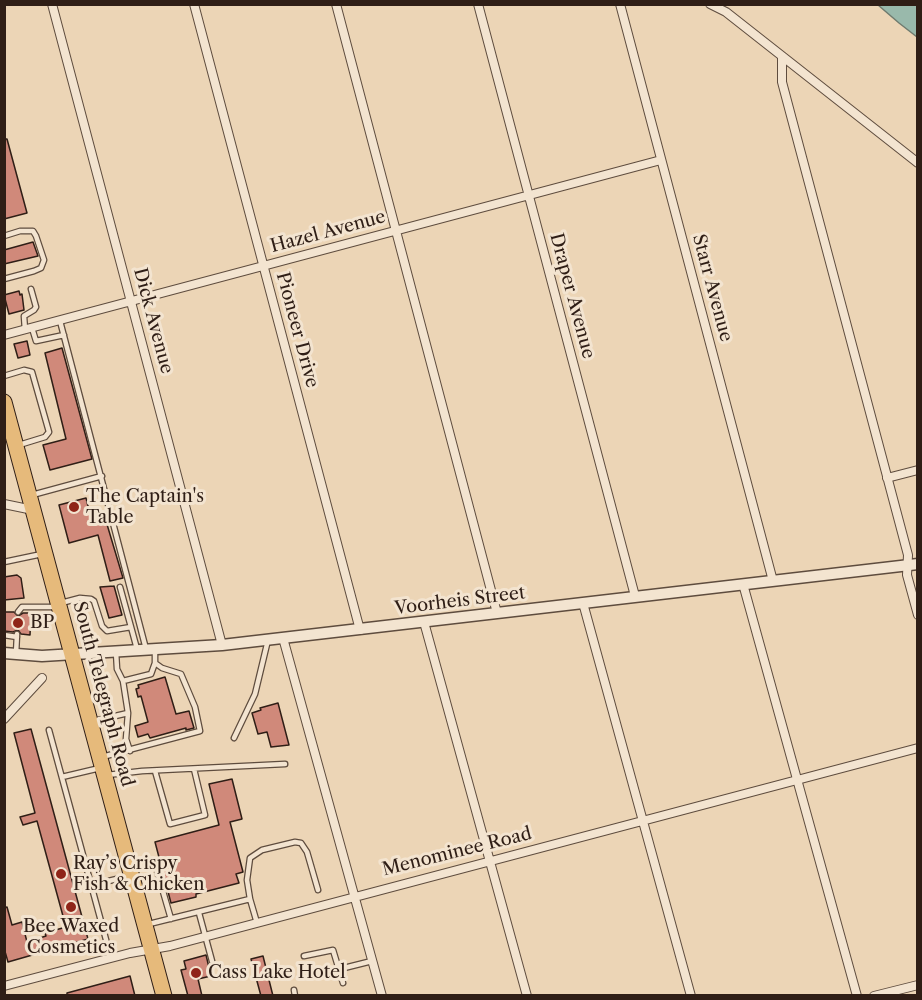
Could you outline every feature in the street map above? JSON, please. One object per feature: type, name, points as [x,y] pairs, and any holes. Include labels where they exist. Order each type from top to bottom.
[{"type":"highway","name":"South Telegraph Road","points":[[4,402],[7,422],[16,446],[164,996]]},
{"type":"street","name":"Dick Avenue","points":[[52,4],[222,645]]},
{"type":"street","name":"Pioneer Drive","points":[[194,4],[360,630]]},
{"type":"street","points":[[336,4],[497,613]]},
{"type":"street","name":"Draper Avenue","points":[[478,4],[635,596]]},
{"type":"street","name":"Starr Avenue","points":[[620,4],[773,580]]},
{"type":"street","points":[[710,4],[723,10],[918,163]]},
{"type":"street","points":[[782,57],[783,82],[887,478],[912,564],[907,575],[918,615]]},
{"type":"street","name":"Hazel Avenue","points":[[4,335],[661,160]]},
{"type":"street","points":[[887,478],[918,471]]},
{"type":"street","points":[[4,504],[31,503]]},
{"type":"street","name":"Voorheis Street","points":[[10,654],[42,656],[222,645],[912,564]]},
{"type":"street","points":[[743,584],[857,996]]},
{"type":"street","points":[[584,603],[691,996]]},
{"type":"street","points":[[424,622],[527,996]]},
{"type":"street","points":[[283,638],[382,996]]},
{"type":"street","points":[[4,719],[42,678]]},
{"type":"street","name":"Menominee Road","points":[[4,986],[257,923],[918,748]]},
{"type":"street","points":[[874,996],[918,985]]},
{"type":"lane","points":[[4,236],[20,231],[33,231],[44,260],[41,267],[34,271],[4,279]]},
{"type":"lane","points":[[30,289],[36,307],[24,316],[36,341],[64,335]]},
{"type":"lane","points":[[60,321],[146,649]]},
{"type":"lane","points":[[4,376],[24,370],[32,372],[49,432],[45,437],[16,446]]},
{"type":"lane","points":[[31,503],[102,476]]},
{"type":"lane","points":[[4,562],[45,553]]},
{"type":"lane","points":[[62,777],[102,767],[130,751],[200,731],[195,707],[180,674],[155,663],[131,627],[120,587]]},
{"type":"lane","points":[[18,612],[27,606],[59,605],[80,598],[91,599],[94,601],[102,626],[107,631],[131,627]]},
{"type":"lane","points":[[4,635],[17,635],[10,654]]},
{"type":"lane","points":[[234,738],[255,694],[268,640]]},
{"type":"lane","points":[[116,651],[117,669],[123,681],[128,713],[126,739],[130,751]]},
{"type":"lane","points":[[123,681],[151,674],[155,663]]},
{"type":"lane","points":[[90,722],[128,713]]},
{"type":"lane","points":[[49,730],[111,958]]},
{"type":"lane","points":[[102,767],[155,771],[285,764]]},
{"type":"lane","points":[[155,771],[170,824],[205,815],[194,769]]},
{"type":"lane","points":[[257,923],[250,899],[248,880],[250,858],[262,850],[295,842],[301,843],[308,852],[318,890]]},
{"type":"lane","points":[[92,885],[129,868],[151,861],[155,864],[171,919]]},
{"type":"lane","points":[[145,925],[250,899]]},
{"type":"lane","points":[[200,913],[212,962]]},
{"type":"lane","points":[[304,956],[333,950],[343,982]]},
{"type":"lane","points":[[340,969],[372,961]]},
{"type":"shaded area","points":[[878,5],[917,5],[917,37],[899,23]]},
{"type":"building","points":[[4,139],[7,139],[27,213],[4,219]]},
{"type":"building","points":[[33,242],[38,256],[4,264],[4,250]]},
{"type":"building","points":[[19,291],[20,295],[22,294],[24,310],[9,314],[4,295]]},
{"type":"building","points":[[27,341],[30,355],[18,358],[14,344]]},
{"type":"building","points":[[62,348],[92,459],[50,470],[43,445],[66,439],[45,353]]},
{"type":"building","points":[[86,498],[91,518],[93,517],[95,524],[106,521],[123,578],[110,581],[98,535],[69,543],[59,505]]},
{"type":"building","points":[[17,575],[21,578],[24,598],[4,600],[4,577]]},
{"type":"building","points":[[114,586],[122,615],[109,618],[100,587]]},
{"type":"building","points":[[4,612],[14,612],[18,616],[31,613],[30,635],[21,634],[18,630],[4,631]]},
{"type":"building","points":[[165,677],[176,714],[189,711],[194,728],[150,738],[148,734],[138,737],[135,726],[148,722],[141,696],[138,697],[136,689],[139,688],[138,685]]},
{"type":"building","points":[[278,703],[289,745],[271,747],[267,732],[258,734],[252,713]]},
{"type":"building","points":[[31,729],[88,939],[8,962],[4,948],[4,908],[7,907],[12,925],[22,922],[27,942],[46,936],[45,933],[66,927],[37,821],[23,825],[20,817],[35,813],[14,733]]},
{"type":"building","points":[[232,779],[242,819],[230,822],[243,872],[236,874],[239,883],[171,903],[155,842],[219,825],[209,784]]},
{"type":"building","name":"Cass Lake Hotel","points":[[206,955],[211,976],[198,979],[202,996],[188,996],[181,970],[186,969],[184,961]]},
{"type":"building","name":"Cass Lake Hotel","points":[[263,956],[273,996],[261,996],[251,959]]},
{"type":"building","points":[[130,976],[135,996],[67,996],[67,993]]},
{"type":"place","name":"The Captain's Table","points":[[74,507]]},
{"type":"place","name":"BP","points":[[18,623]]},
{"type":"place","name":"Ray’s Crispy Fish & Chicken","points":[[61,874]]},
{"type":"place","name":"Bee Waxed Cosmetics","points":[[71,907]]},
{"type":"place","name":"Cass Lake Hotel","points":[[196,973]]}]
